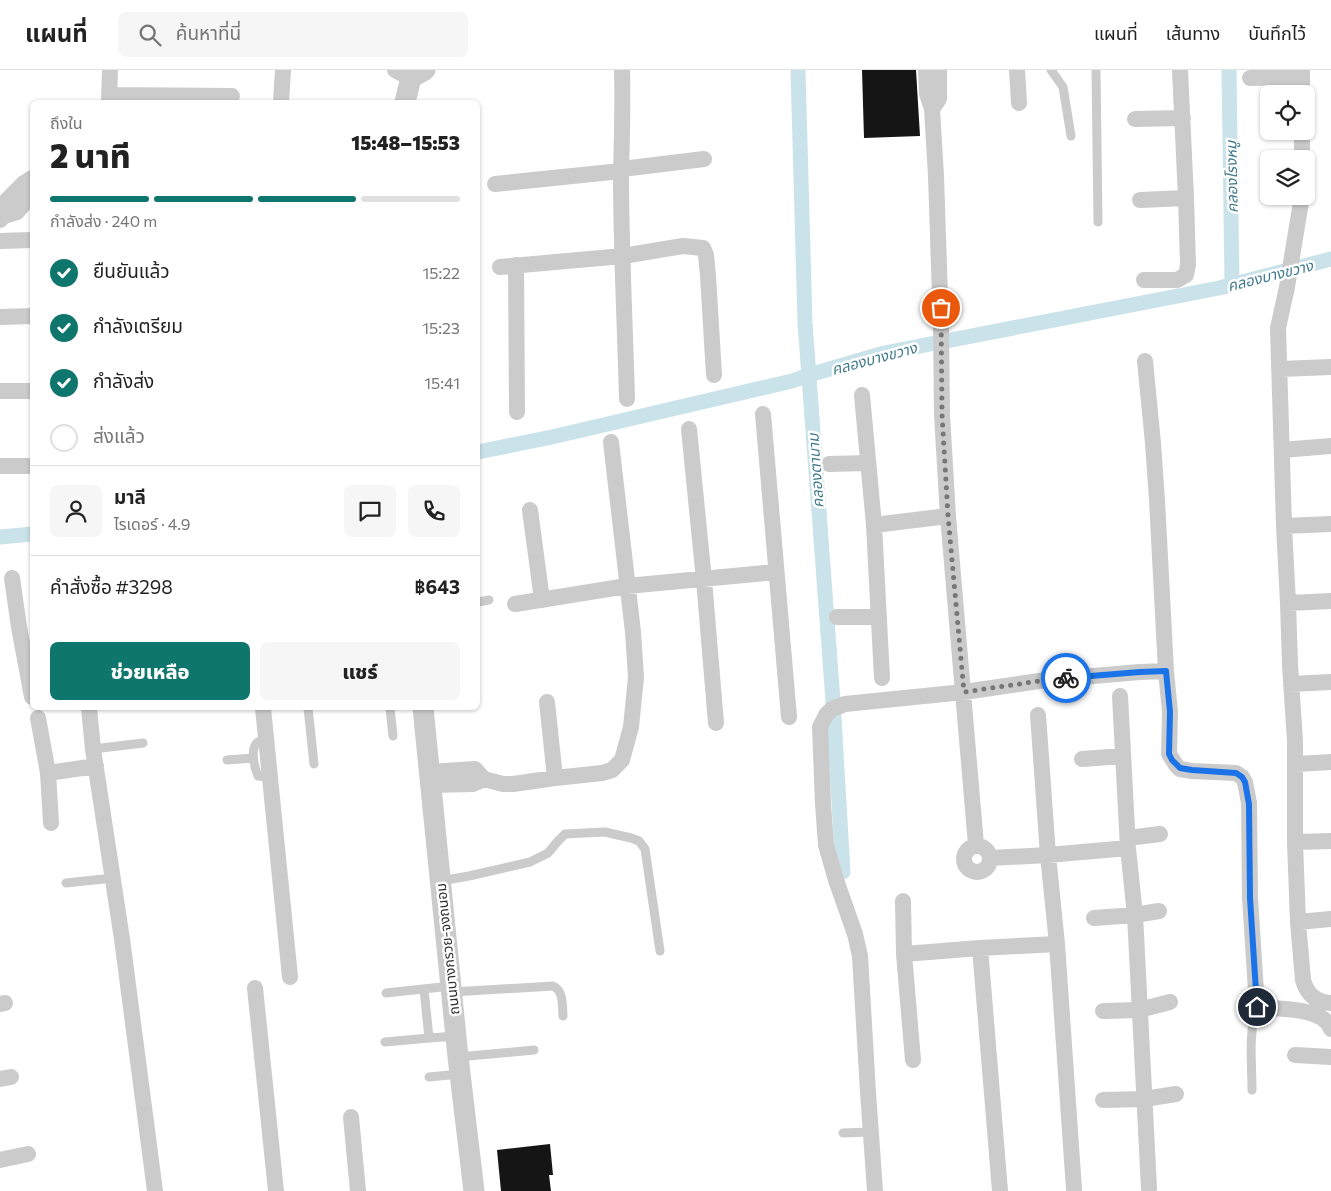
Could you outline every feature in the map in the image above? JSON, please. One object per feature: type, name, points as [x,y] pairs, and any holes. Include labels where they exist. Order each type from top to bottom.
[{"type":"street","points":[[110,70],[109,99],[232,96]]},
{"type":"street","points":[[281,100],[283,70]]},
{"type":"street","points":[[622,70],[622,256],[627,399]]},
{"type":"street","points":[[926,70],[927,94],[932,109],[942,327],[942,414],[948,516],[976,845]]},
{"type":"street","points":[[932,109],[939,99],[940,70]]},
{"type":"street","points":[[1017,70],[1019,103]]},
{"type":"street","points":[[1144,280],[1177,280],[1186,275],[1188,265],[1180,70]]},
{"type":"street","points":[[405,100],[410,73]]},
{"type":"street","points":[[1250,78],[1302,74]]},
{"type":"street","points":[[1135,119],[1183,118]]},
{"type":"street","points":[[495,184],[704,159]]},
{"type":"street","points":[[2,218],[5,202],[30,179]]},
{"type":"street","points":[[2,218],[17,212],[30,197]]},
{"type":"street","points":[[1140,200],[1186,198]]},
{"type":"street","points":[[1300,205],[1278,328],[1284,526],[1296,764],[1295,842],[1298,922],[1305,987],[1310,995],[1319,1001],[1331,1003]]},
{"type":"street","points":[[0,241],[30,240]]},
{"type":"street","points":[[517,412],[508,266],[622,256],[683,246],[703,248],[706,255],[708,276],[714,375]]},
{"type":"street","points":[[0,317],[30,316]]},
{"type":"street","points":[[1145,361],[1155,462],[1166,671],[1170,712],[1169,754],[1180,768],[1236,773],[1245,782],[1249,804],[1250,898],[1257,1007],[1315,1014],[1327,1022],[1331,1029]]},
{"type":"street","points":[[1280,369],[1331,367]]},
{"type":"street","points":[[0,391],[30,391]]},
{"type":"street","points":[[862,395],[874,525],[882,678]]},
{"type":"street","points":[[763,414],[789,717]]},
{"type":"street","points":[[689,429],[716,723]]},
{"type":"street","points":[[430,778],[475,769],[484,779],[503,784],[602,773],[612,770],[622,760],[632,727],[636,677],[611,442]]},
{"type":"street","points":[[1282,450],[1331,446]]},
{"type":"street","points":[[829,464],[868,463]]},
{"type":"street","points":[[0,466],[30,466]]},
{"type":"street","points":[[530,510],[542,600]]},
{"type":"street","points":[[874,525],[948,516]]},
{"type":"street","points":[[1284,526],[1331,524]]},
{"type":"street","points":[[515,604],[627,586],[776,572]]},
{"type":"street","points":[[12,578],[19,628],[30,683]]},
{"type":"street","points":[[1288,603],[1331,600]]},
{"type":"street","points":[[837,618],[879,617]]},
{"type":"street","points":[[875,1191],[860,956],[855,934],[826,845],[820,727],[826,715],[832,709],[845,704],[964,692],[1046,680],[1166,671]]},
{"type":"street","points":[[1291,684],[1331,682]]},
{"type":"street","points":[[1120,696],[1128,843],[1135,915],[1148,1188]]},
{"type":"street","points":[[547,702],[555,778]]},
{"type":"street","points":[[35,710],[48,773],[51,823]]},
{"type":"street","points":[[89,710],[93,749],[122,939],[155,1191]]},
{"type":"street","points":[[263,710],[290,976]]},
{"type":"street","name":"ถนนบางกรวย-จงถนอม","points":[[423,710],[459,1066],[474,1191]]},
{"type":"street","points":[[1038,715],[1048,856],[1057,944],[1074,1189]]},
{"type":"street","points":[[1082,759],[1123,756]]},
{"type":"street","points":[[1296,764],[1331,762]]},
{"type":"street","points":[[48,773],[96,766]]},
{"type":"street","points":[[990,858],[1048,856],[1128,843],[1160,834]]},
{"type":"street","points":[[1295,842],[1331,841]]},
{"type":"street","points":[[976,845],[986,849],[990,858],[989,863],[982,871],[977,872],[967,868],[963,859],[967,849],[976,845]]},
{"type":"street","points":[[903,901],[904,954],[913,1060]]},
{"type":"street","points":[[1094,918],[1135,915],[1159,910]]},
{"type":"street","points":[[1298,922],[1331,919]]},
{"type":"street","points":[[904,954],[1057,944]]},
{"type":"street","points":[[980,948],[1000,1191]]},
{"type":"street","points":[[256,988],[276,1191]]},
{"type":"street","points":[[1103,1010],[1139,1010],[1170,1002]]},
{"type":"street","points":[[1295,1055],[1331,1058]]},
{"type":"street","points":[[1103,1100],[1144,1099],[1176,1094]]},
{"type":"street","points":[[351,1117],[358,1191]]},
{"type":"street","points":[[0,1160],[28,1154]]},
{"type":"lane","points":[[1051,70],[1063,87],[1072,136]]},
{"type":"lane","points":[[1096,70],[1098,222]]},
{"type":"lane","points":[[480,602],[489,600]]},
{"type":"lane","points":[[308,710],[314,764]]},
{"type":"lane","points":[[390,710],[393,736]]},
{"type":"lane","points":[[266,740],[256,743],[253,758],[258,776],[270,777]]},
{"type":"lane","points":[[93,749],[143,743]]},
{"type":"lane","points":[[227,760],[253,758]]},
{"type":"lane","points":[[440,881],[530,862],[548,853],[565,834],[604,832],[631,838],[639,841],[645,849],[660,952]]},
{"type":"lane","points":[[66,883],[113,878]]},
{"type":"lane","points":[[386,993],[424,989],[553,986],[561,994],[563,1016]]},
{"type":"lane","points":[[424,989],[429,1038]]},
{"type":"lane","points":[[1252,1090],[1251,1044],[1253,1020],[1257,1007]]},
{"type":"lane","points":[[385,1042],[456,1036]]},
{"type":"lane","points":[[429,1077],[459,1066],[534,1050]]},
{"type":"lane","points":[[843,1133],[871,1132]]},
{"type":"building","points":[[862,70],[916,70],[920,136],[864,138]]},
{"type":"building","points":[[550,1144],[553,1175],[549,1175],[551,1191],[501,1191],[497,1150]]},
{"type":"waterway","name":"คลองตานาม","points":[[798,70],[805,323],[833,701],[843,872]]},
{"type":"waterway","name":"คลองโรงหมู","points":[[1229,70],[1232,284]]},
{"type":"waterway","name":"คลองบางขวาง","points":[[480,452],[552,437],[792,381],[884,353],[1219,288],[1331,259]]},
{"type":"waterway","name":"คลองบางขวาง","points":[[0,537],[30,534]]},
{"type":"way so far","points":[[941,308],[942,414],[948,516],[964,692],[1066,678]]},
{"type":"route","points":[[1066,678],[1166,671],[1170,712],[1169,754],[1176,765],[1180,768],[1192,770],[1236,773],[1245,782],[1249,804],[1250,898],[1257,1007]]}]
